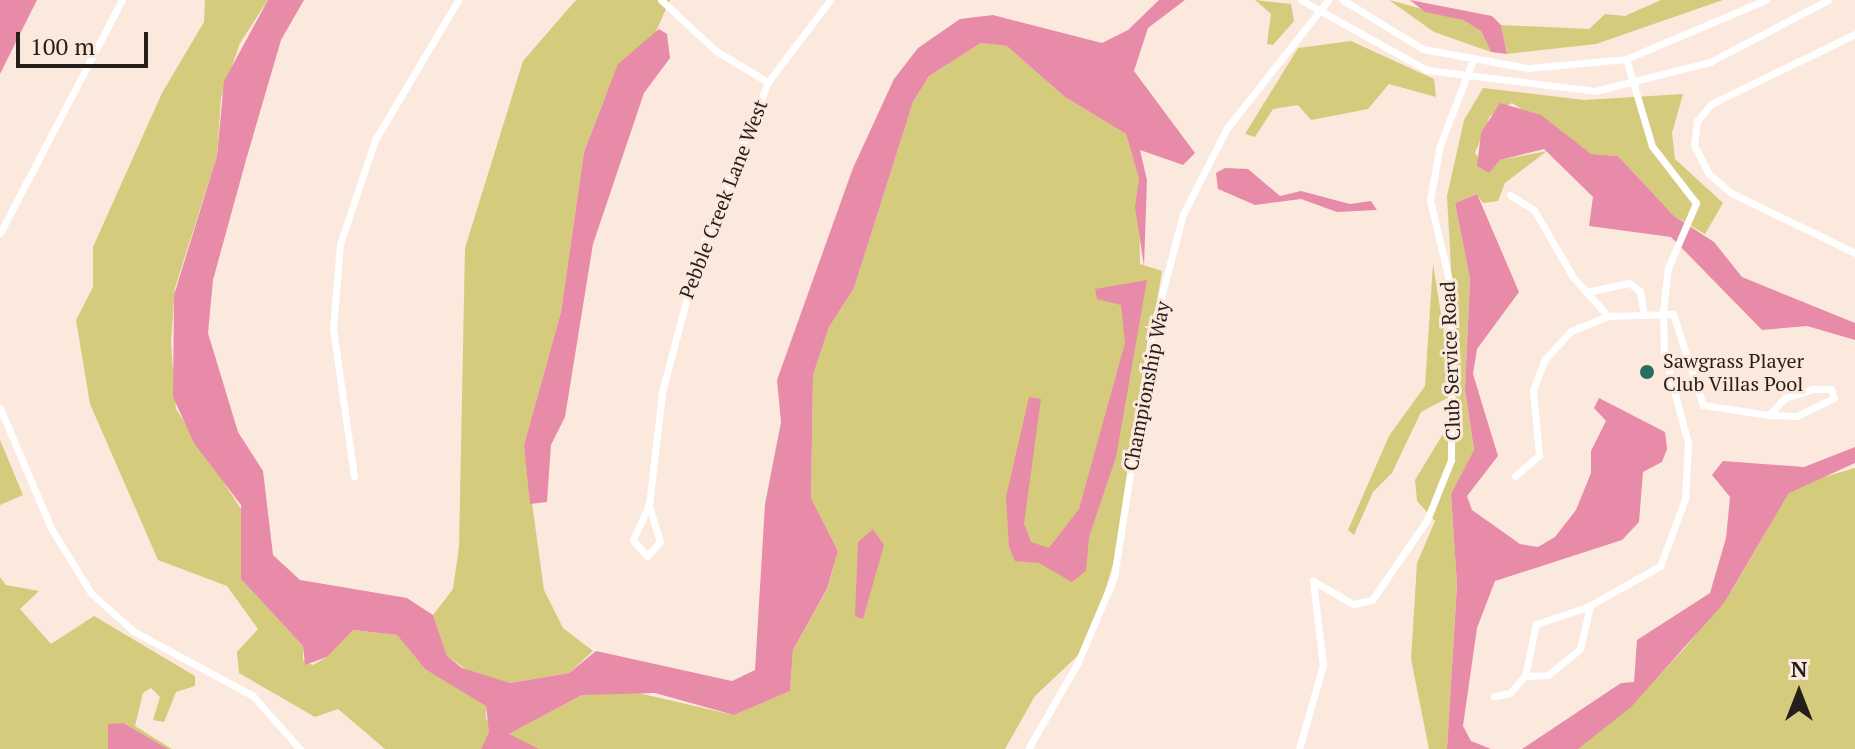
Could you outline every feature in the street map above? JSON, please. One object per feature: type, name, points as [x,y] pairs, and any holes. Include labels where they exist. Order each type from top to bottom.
[{"type":"street","points":[[0,233],[122,0]]},
{"type":"street","points":[[354,476],[333,340],[340,244],[375,140],[458,0]]},
{"type":"street","points":[[661,0],[716,51],[768,82]]},
{"type":"street","name":"Pebble Creek Lane West","points":[[649,505],[660,542],[647,556],[633,540],[649,505],[662,392],[685,296],[768,82],[830,0]]},
{"type":"street","points":[[1301,0],[1389,53],[1464,79],[1595,91],[1633,84],[1710,62],[1828,0]]},
{"type":"street","name":"Championship Way","points":[[1028,749],[1078,662],[1114,577],[1152,332],[1183,214],[1227,128],[1328,0]]},
{"type":"street","points":[[1343,0],[1423,49],[1472,62],[1555,68],[1626,59],[1766,0]]},
{"type":"street","points":[[1855,34],[1711,104],[1694,133],[1701,163],[1731,193],[1855,253]]},
{"type":"street","points":[[1494,696],[1515,690],[1525,676],[1531,629],[1590,606],[1660,566],[1678,528],[1688,443],[1664,353],[1663,311],[1678,245],[1691,222],[1696,203],[1652,146],[1626,59]]},
{"type":"street","name":"Club Service Road","points":[[1299,749],[1323,665],[1313,581],[1353,604],[1372,600],[1427,520],[1451,460],[1452,293],[1430,200],[1464,79],[1472,62]]},
{"type":"street","points":[[1510,195],[1534,210],[1586,292],[1608,316]]},
{"type":"street","points":[[1586,292],[1629,283],[1640,291],[1643,311]]},
{"type":"street","points":[[1515,476],[1539,455],[1533,390],[1545,359],[1571,331],[1608,316],[1663,311],[1680,322],[1703,405],[1769,415],[1797,416],[1835,395],[1825,388],[1798,393],[1769,415]]},
{"type":"street","points":[[0,408],[51,528],[91,593],[133,631],[253,696],[300,749]]},
{"type":"street","points":[[1525,676],[1548,675],[1580,649],[1590,606]]},
{"type":"shaded area","points":[[0,0],[37,0],[0,74]]},
{"type":"shaded area","points":[[205,0],[268,0],[240,43],[221,98],[217,156],[175,288],[171,342],[176,409],[243,512],[241,579],[303,646],[303,660],[313,665],[327,657],[352,630],[397,635],[425,669],[467,690],[486,706],[486,719],[509,734],[582,695],[621,689],[734,715],[790,691],[793,650],[827,590],[838,551],[811,498],[813,375],[829,327],[854,288],[913,102],[929,76],[981,43],[1007,46],[1065,97],[1126,134],[1139,179],[1140,264],[1162,271],[1115,558],[1088,646],[1035,696],[1005,749],[385,749],[338,709],[315,717],[239,673],[237,652],[258,629],[227,586],[158,560],[90,404],[76,320],[93,287],[93,247],[162,93],[204,22]]},
{"type":"shaded area","points":[[268,0],[304,0],[281,40],[246,160],[213,280],[208,333],[238,432],[263,471],[273,555],[300,580],[407,598],[433,615],[447,656],[462,668],[510,683],[569,673],[596,651],[732,681],[755,670],[765,504],[781,422],[777,380],[853,168],[894,79],[918,48],[960,19],[993,15],[1102,43],[1128,30],[1159,0],[1185,0],[1148,28],[1134,71],[1195,153],[1183,165],[1140,150],[1147,180],[1144,266],[1135,207],[1139,179],[1126,134],[1065,97],[1007,46],[981,43],[929,76],[913,102],[854,288],[829,327],[813,375],[811,498],[838,551],[827,589],[793,650],[790,691],[734,715],[655,693],[582,695],[509,734],[539,749],[481,749],[489,732],[486,706],[425,669],[397,635],[353,630],[327,657],[305,665],[303,646],[241,579],[241,505],[194,443],[173,397],[174,295],[217,156],[224,81]]},
{"type":"shaded area","points":[[576,0],[670,0],[654,36],[631,53],[606,95],[584,152],[561,312],[524,445],[544,590],[563,628],[593,651],[569,673],[510,683],[477,677],[447,656],[433,615],[453,589],[459,547],[465,248],[523,61]]},
{"type":"shaded area","points":[[1255,0],[1291,4],[1294,21],[1273,45],[1267,44],[1271,14]]},
{"type":"shaded area","points":[[1389,0],[1463,20],[1481,31],[1491,52],[1434,32]]},
{"type":"shaded area","points":[[1410,0],[1492,16],[1501,25],[1507,54],[1491,52],[1481,31],[1463,20],[1425,12]]},
{"type":"shaded area","points":[[1661,0],[1723,0],[1596,44],[1507,54],[1501,25],[1589,29],[1605,14],[1625,16]]},
{"type":"shaded area","points":[[659,29],[667,34],[670,58],[644,93],[593,244],[565,417],[551,445],[547,502],[530,504],[524,445],[561,312],[584,152],[618,64]]},
{"type":"shaded area","points":[[1351,41],[1434,79],[1436,97],[1389,84],[1368,109],[1311,120],[1298,105],[1273,109],[1255,137],[1245,134],[1298,48]]},
{"type":"shaded area","points":[[1483,88],[1584,100],[1683,94],[1672,133],[1675,159],[1723,203],[1705,234],[1674,216],[1618,156],[1591,154],[1512,103],[1490,116],[1475,153],[1489,172],[1500,160],[1547,151],[1505,183],[1498,201],[1483,203],[1476,194],[1455,203],[1470,279],[1465,390],[1474,451],[1451,494],[1457,585],[1447,749],[1429,749],[1411,659],[1417,563],[1435,521],[1417,501],[1415,480],[1443,434],[1458,424],[1455,394],[1421,412],[1392,473],[1373,492],[1354,535],[1348,530],[1389,436],[1425,386],[1433,264],[1446,345],[1455,340],[1447,196],[1464,120]]},
{"type":"shaded area","points":[[1500,103],[1541,115],[1591,154],[1618,156],[1674,216],[1714,242],[1742,277],[1855,323],[1855,340],[1807,326],[1762,330],[1671,237],[1589,226],[1593,197],[1544,149],[1500,160],[1489,173],[1477,166],[1481,133]]},
{"type":"shaded area","points":[[1225,168],[1248,169],[1280,196],[1301,191],[1350,204],[1371,201],[1377,210],[1337,212],[1301,199],[1255,205],[1218,189],[1216,173]]},
{"type":"shaded area","points":[[1477,194],[1519,292],[1477,349],[1473,374],[1498,456],[1467,496],[1472,510],[1520,544],[1538,547],[1555,537],[1576,510],[1591,473],[1591,451],[1606,421],[1594,408],[1599,398],[1665,432],[1667,449],[1662,462],[1643,472],[1639,522],[1622,540],[1495,581],[1477,628],[1463,726],[1471,741],[1491,749],[1447,749],[1457,585],[1451,494],[1474,450],[1465,390],[1470,279],[1455,203]]},
{"type":"shaded area","points":[[1147,280],[1116,457],[1089,537],[1086,571],[1072,582],[1039,563],[1015,561],[1009,547],[1006,497],[1029,397],[1041,399],[1024,524],[1031,542],[1049,548],[1079,509],[1125,343],[1121,305],[1097,299],[1095,289]]},
{"type":"shaded area","points":[[0,440],[23,495],[0,505]]},
{"type":"shaded area","points":[[1855,447],[1855,463],[1789,493],[1724,603],[1631,707],[1578,749],[1522,749],[1621,683],[1634,682],[1637,640],[1710,593],[1726,538],[1730,497],[1712,475],[1723,461],[1804,467]]},
{"type":"shaded area","points":[[1855,468],[1855,749],[1566,749],[1636,700],[1685,648],[1732,590],[1793,486]]},
{"type":"shaded area","points":[[873,529],[884,545],[863,619],[855,616],[858,542]]},
{"type":"shaded area","points":[[0,577],[6,585],[39,591],[20,609],[51,644],[94,616],[195,676],[195,686],[176,692],[164,722],[153,720],[160,697],[151,688],[143,693],[135,726],[172,749],[0,749]]},
{"type":"shaded area","points":[[123,723],[168,749],[108,749],[108,724]]},
{"type":"place","name":"Sawgrass Player Club Villas Pool","points":[[1647,372]]}]
